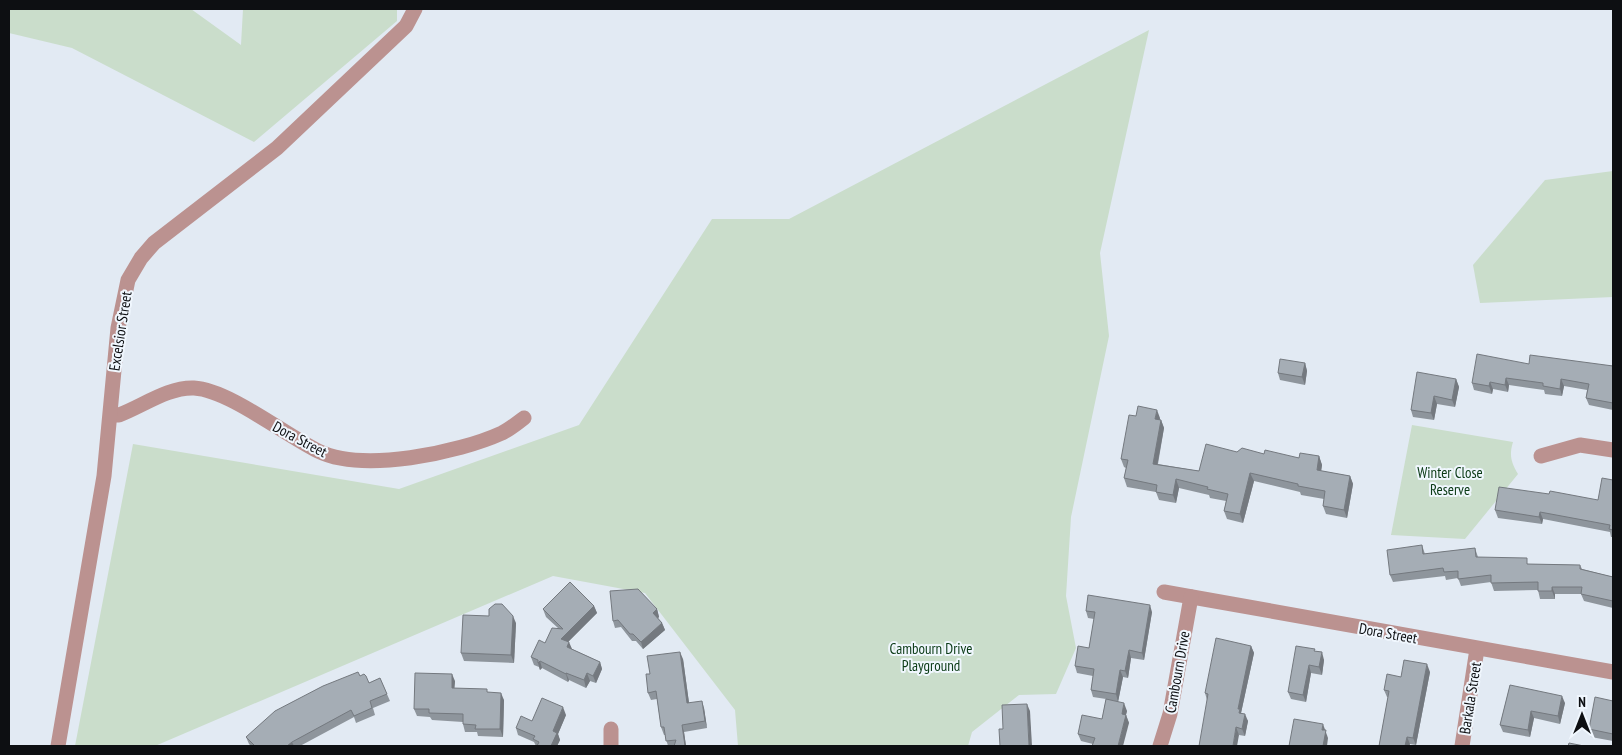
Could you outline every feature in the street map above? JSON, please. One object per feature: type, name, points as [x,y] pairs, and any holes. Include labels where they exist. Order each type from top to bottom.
[{"type":"street","name":"Excelsior Street","points":[[58,746],[104,476],[118,328],[128,280],[141,258],[154,243],[278,148],[406,26],[416,9]]},
{"type":"street","name":"Dora Street","points":[[111,415],[119,415],[180,389],[197,388],[223,397],[318,451],[346,460],[362,461],[385,460],[447,451],[504,432],[524,418]]},
{"type":"street","points":[[1541,456],[1580,445],[1613,450]]},
{"type":"street","name":"Dora Street","points":[[1164,592],[1613,672]]},
{"type":"street","name":"Cambourn Drive","points":[[1160,746],[1170,714],[1191,597]]},
{"type":"street","name":"Barkala Street","points":[[1462,746],[1477,649]]},
{"type":"street","points":[[612,729],[612,746]]},
{"type":"green space","points":[[9,9],[191,9],[241,45],[243,9],[397,9],[397,21],[254,142],[72,48],[9,33]]},
{"type":"green space","name":"Cambourn Drive Playground","points":[[1149,30],[1100,253],[1109,336],[1071,517],[1066,596],[1076,648],[1056,694],[1019,695],[972,732],[968,746],[738,746],[735,710],[645,593],[553,576],[155,746],[75,746],[133,444],[399,489],[579,425],[712,219],[789,219]]},
{"type":"green space","points":[[1613,171],[1613,297],[1480,303],[1473,265],[1545,180]]},
{"type":"green space","name":"Winter Close Reserve","points":[[1412,425],[1513,442],[1511,458],[1518,474],[1465,539],[1391,535]]},
{"type":"building","points":[[1477,354],[1529,364],[1530,355],[1613,366],[1613,403],[1586,398],[1589,384],[1561,379],[1560,389],[1543,386],[1543,383],[1506,378],[1505,385],[1490,382],[1489,386],[1472,383]]},
{"type":"building","points":[[1280,359],[1305,363],[1302,377],[1278,373]]},
{"type":"building","points":[[1417,372],[1456,379],[1452,400],[1434,396],[1431,413],[1411,410]]},
{"type":"building","points":[[1138,406],[1157,410],[1155,419],[1161,420],[1153,464],[1199,471],[1206,444],[1237,452],[1242,448],[1264,454],[1265,450],[1299,458],[1300,453],[1319,456],[1317,470],[1350,476],[1344,510],[1323,506],[1325,491],[1250,473],[1240,514],[1224,511],[1228,494],[1207,489],[1208,487],[1176,479],[1173,495],[1156,492],[1157,485],[1124,478],[1128,460],[1121,459],[1129,415],[1136,416]]},
{"type":"building","points":[[1602,478],[1613,480],[1613,530],[1609,529],[1610,525],[1540,512],[1539,517],[1495,510],[1499,487],[1549,494],[1550,491],[1598,500]]},
{"type":"building","points":[[1422,545],[1423,554],[1475,548],[1476,557],[1527,558],[1527,564],[1580,565],[1580,569],[1613,577],[1613,601],[1581,594],[1582,587],[1552,587],[1552,591],[1538,591],[1538,582],[1491,583],[1491,575],[1458,579],[1458,571],[1444,572],[1443,568],[1390,575],[1387,550]]},
{"type":"building","points":[[570,582],[594,606],[561,639],[569,642],[567,647],[600,662],[593,676],[587,673],[584,680],[566,674],[540,661],[538,663],[538,660],[531,657],[539,640],[545,643],[552,628],[563,629],[543,609]]},
{"type":"building","points":[[638,589],[657,609],[653,613],[662,623],[641,642],[633,634],[630,634],[618,620],[613,621],[610,591]]},
{"type":"building","points":[[1088,595],[1150,605],[1142,653],[1129,650],[1125,671],[1120,670],[1116,694],[1091,690],[1094,669],[1075,666],[1078,646],[1089,648],[1095,612],[1086,611]]},
{"type":"building","points":[[495,604],[502,604],[513,616],[511,655],[461,653],[463,615],[489,616],[489,609]]},
{"type":"building","points":[[1216,638],[1251,646],[1238,709],[1240,709],[1239,713],[1245,714],[1242,729],[1236,727],[1233,746],[1199,746],[1208,694],[1205,693]]},
{"type":"building","points":[[1296,646],[1322,652],[1319,667],[1309,665],[1303,695],[1288,692]]},
{"type":"building","points":[[680,652],[687,703],[702,701],[705,721],[682,725],[685,746],[674,746],[676,740],[666,741],[664,727],[661,727],[656,691],[648,693],[646,674],[650,674],[647,656]]},
{"type":"building","points":[[1404,660],[1427,664],[1413,738],[1407,737],[1405,746],[1379,746],[1389,691],[1384,690],[1387,674],[1401,677]]},
{"type":"building","points":[[358,672],[360,676],[364,674],[366,676],[369,683],[380,678],[387,694],[370,701],[372,708],[354,716],[351,710],[287,746],[255,746],[246,737],[275,711],[323,686]]},
{"type":"building","points":[[415,673],[452,674],[452,688],[487,689],[487,692],[501,693],[500,729],[475,729],[476,725],[463,724],[463,714],[429,713],[429,709],[414,709]]},
{"type":"building","points":[[1510,685],[1562,696],[1558,716],[1531,711],[1528,730],[1500,725]]},
{"type":"building","points":[[1595,697],[1613,701],[1613,734],[1589,729]]},
{"type":"building","points":[[542,698],[563,707],[553,731],[557,733],[551,746],[537,746],[539,742],[533,739],[535,736],[516,728],[521,716],[532,721]]},
{"type":"building","points":[[1106,699],[1124,703],[1122,714],[1126,715],[1118,746],[1092,746],[1095,738],[1078,734],[1082,715],[1102,719]]},
{"type":"building","points":[[1027,704],[1029,746],[1000,746],[999,729],[1003,729],[1002,705]]},
{"type":"building","points":[[1294,719],[1323,724],[1322,730],[1326,730],[1323,746],[1289,746]]},
{"type":"building","points":[[1569,743],[1584,746],[1568,746]]}]
